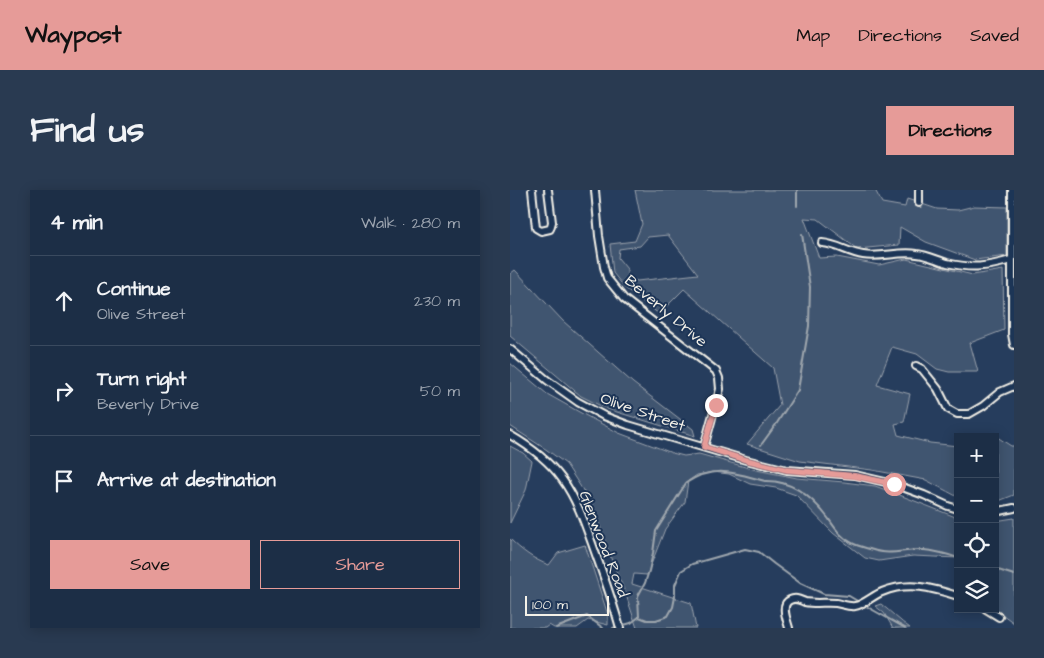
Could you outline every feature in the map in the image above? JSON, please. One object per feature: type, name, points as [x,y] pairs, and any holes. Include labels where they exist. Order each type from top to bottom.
[{"type":"street","points":[[532,190],[536,228],[541,231],[550,228],[552,222],[548,190]]},
{"type":"street","name":"Beverly Drive","points":[[595,190],[599,236],[604,267],[608,278],[624,298],[716,371],[719,378],[720,389],[704,447]]},
{"type":"street","points":[[919,190],[919,203]]},
{"type":"street","points":[[1012,190],[1012,334],[1014,345]]},
{"type":"street","points":[[822,243],[864,256],[918,254],[961,266],[986,267],[1012,260]]},
{"type":"street","name":"Olive Street","points":[[510,349],[547,380],[578,402],[604,416],[746,460],[787,470],[855,476],[894,484],[954,508]]},
{"type":"street","points":[[916,366],[922,369],[934,384],[948,409],[957,414],[969,414],[983,406],[1000,392],[1014,386]]},
{"type":"street","name":"Glenwood Road","points":[[510,435],[545,460],[561,477],[570,492],[587,528],[620,628]]},
{"type":"street","points":[[999,511],[1014,508]]},
{"type":"street","points":[[789,628],[785,611],[786,604],[789,600],[796,598],[811,602],[855,606],[882,592],[910,585],[954,595]]},
{"type":"street","points":[[992,613],[999,617]]},
{"type":"shaded area","points":[[635,190],[875,190],[882,203],[905,207],[907,199],[937,209],[958,210],[974,206],[1007,207],[1007,256],[975,260],[926,242],[900,227],[899,245],[857,249],[818,219],[804,218],[819,258],[837,257],[879,265],[906,259],[973,275],[1003,270],[1004,330],[970,343],[978,372],[949,372],[937,369],[917,354],[892,347],[877,385],[910,394],[904,422],[895,424],[898,435],[930,443],[954,446],[954,495],[926,480],[872,470],[800,461],[747,444],[780,405],[773,368],[684,289],[659,314],[625,288],[613,273],[610,244],[635,241],[642,224]],"holes":[[[668,235],[698,274],[637,281],[627,276],[627,269],[618,258],[619,249],[640,246],[648,237]]]},
{"type":"shaded area","points":[[515,270],[563,321],[633,383],[693,429],[695,436],[607,409],[581,396],[510,336],[510,274]]},
{"type":"shaded area","points":[[510,363],[547,394],[581,413],[619,433],[672,453],[684,456],[699,454],[756,470],[797,478],[875,486],[954,516],[954,558],[913,556],[879,561],[865,558],[833,533],[796,495],[776,488],[750,484],[729,474],[713,472],[697,475],[688,481],[685,502],[665,529],[647,575],[634,574],[632,584],[691,603],[696,628],[637,628],[593,506],[566,464],[510,426]]},
{"type":"shaded area","points":[[999,438],[1014,446],[1014,495],[999,501]]},
{"type":"shaded area","points":[[510,446],[523,453],[532,461],[526,490],[510,523]]},
{"type":"shaded area","points":[[1014,518],[1014,623],[999,612],[999,520]]},
{"type":"shaded area","points":[[510,539],[528,554],[549,565],[558,553],[585,545],[608,615],[608,625],[588,620],[577,628],[554,628],[549,625],[545,628],[510,628]]},
{"type":"shaded area","points":[[881,604],[910,628],[893,628],[884,613],[875,606]]},
{"type":"waterway","points":[[797,190],[797,206]]},
{"type":"waterway","points":[[761,445],[798,390],[809,326],[810,287],[802,234]]},
{"type":"waterway","points":[[639,617],[638,596],[649,571],[656,531],[686,483],[696,477],[715,472],[734,473],[765,481],[775,481],[793,487],[809,497],[838,532],[852,543],[862,547],[887,552],[928,550],[954,557]]},
{"type":"waterway","points":[[639,617],[647,620],[656,620],[668,616],[673,607],[675,585],[681,571],[692,564],[745,549],[759,552],[800,583],[824,594],[849,596],[859,602]]},
{"type":"waterway","points":[[999,570],[1014,575]]},
{"type":"waterway","points":[[864,605],[905,628]]},
{"type":"waterway","points":[[556,628],[587,616],[603,628]]},
{"type":"waterway","points":[[613,628],[631,623],[639,617]]},
{"type":"route","points":[[716,405],[704,447],[787,470],[855,476],[894,484]]}]
